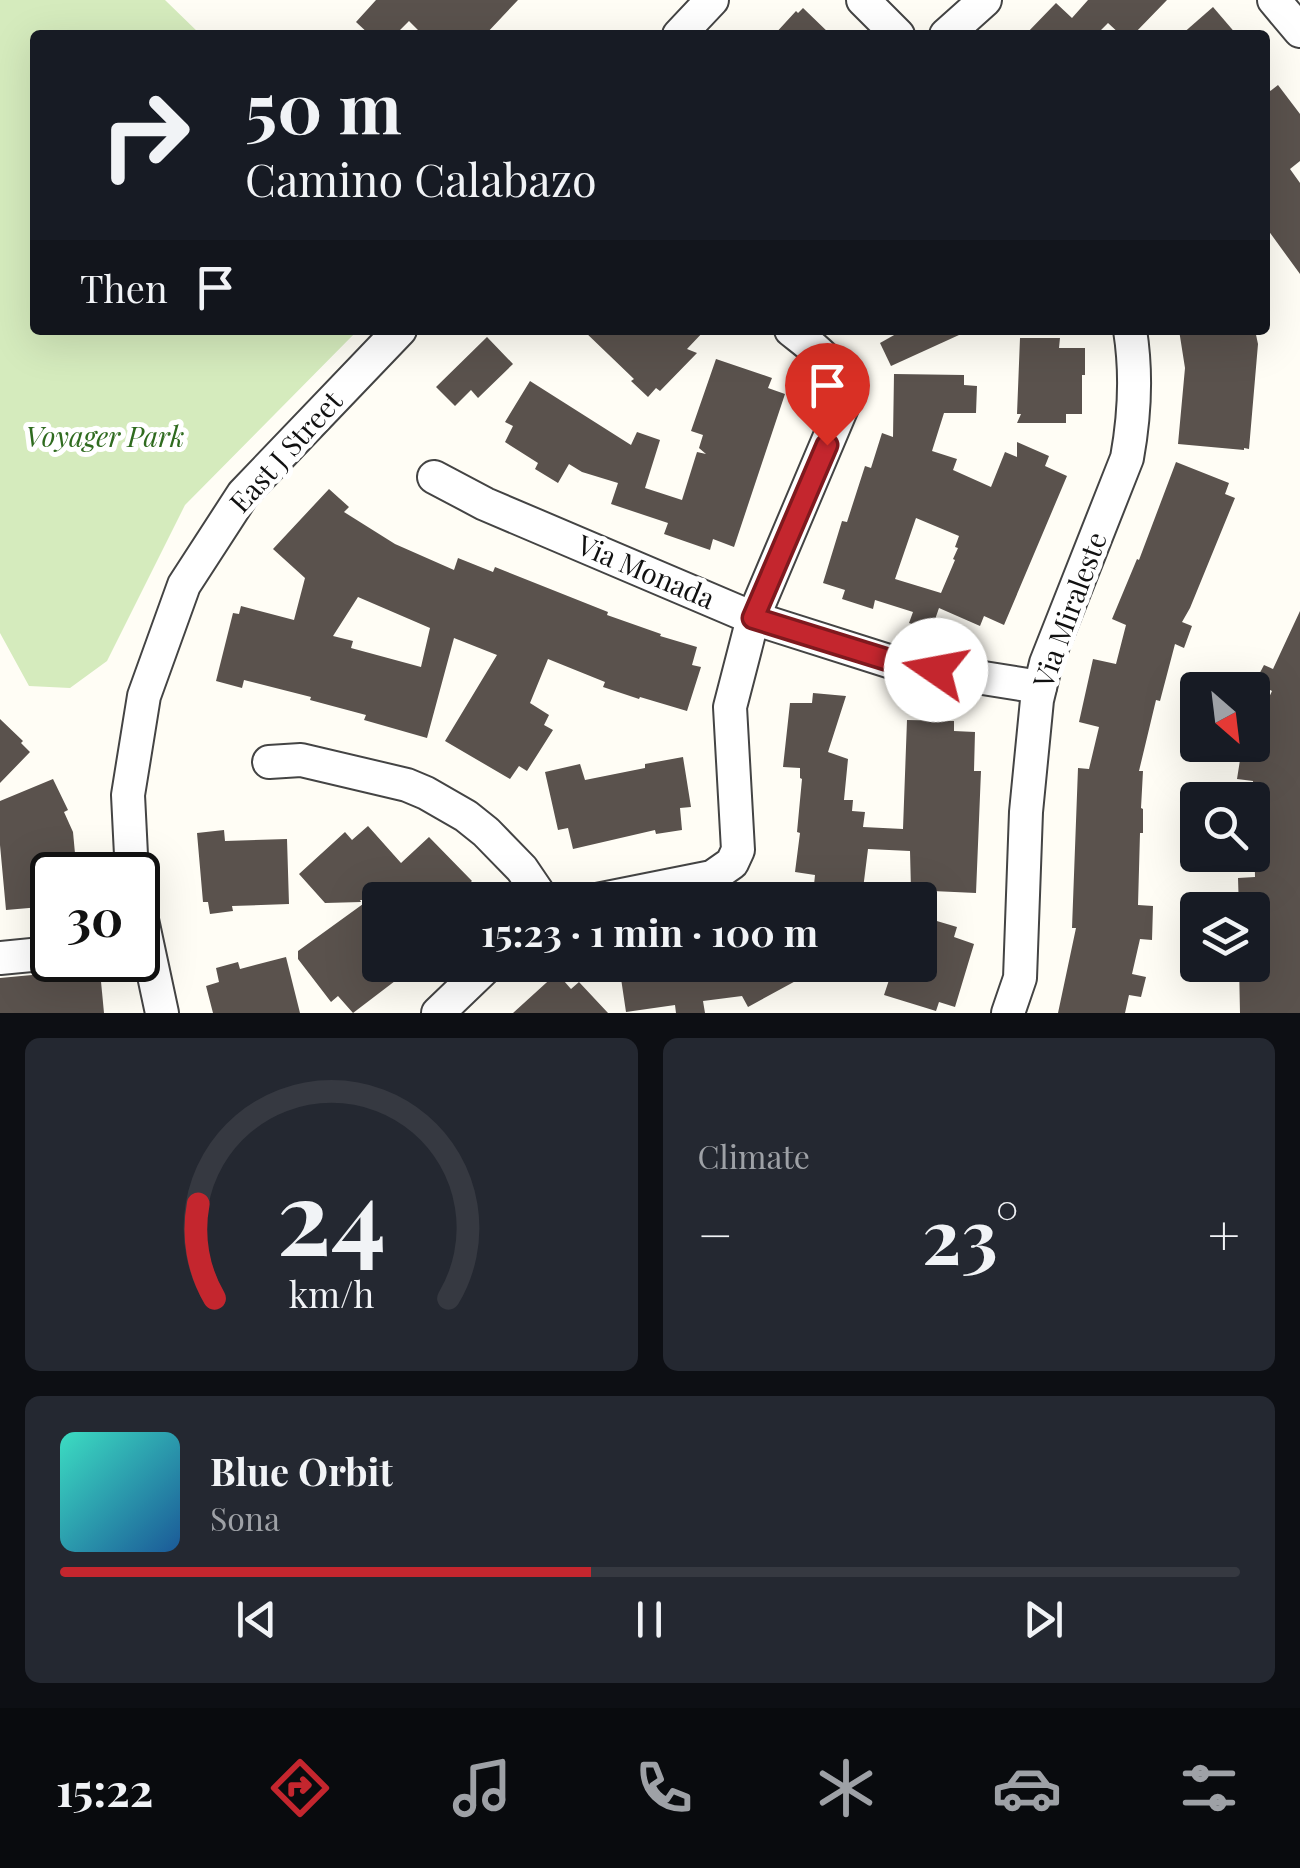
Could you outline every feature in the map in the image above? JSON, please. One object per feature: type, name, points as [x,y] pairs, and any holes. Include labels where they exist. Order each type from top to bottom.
[{"type":"street","points":[[683,30],[712,0]]},
{"type":"street","points":[[863,0],[893,30]]},
{"type":"street","points":[[952,30],[985,0]]},
{"type":"street","points":[[1274,0],[1300,31]]},
{"type":"street","name":"East J Street","points":[[131,852],[128,795],[144,696],[184,585],[243,494],[395,335]]},
{"type":"street","points":[[687,882],[712,877],[732,863],[738,850],[730,707],[753,618],[844,403],[835,370],[796,335]]},
{"type":"street","name":"Via Miraleste","points":[[1008,1013],[1020,978],[1026,812],[1037,700],[1046,663],[1127,458],[1135,390],[1131,335]]},
{"type":"street","name":"Via Monada","points":[[434,476],[485,504],[753,618],[901,664],[1040,687]]},
{"type":"street","points":[[269,762],[301,760],[426,793],[486,832],[531,882]]},
{"type":"street","points":[[0,958],[30,956]]},
{"type":"street","points":[[155,982],[162,1013]]},
{"type":"street","points":[[438,1013],[470,982]]},
{"type":"green space","name":"Voyager Park","points":[[0,0],[165,0],[196,30],[30,30],[30,335],[353,335],[185,505],[107,661],[70,688],[29,686],[0,633]]},
{"type":"building","points":[[376,0],[518,0],[490,30],[418,30],[409,21],[400,30],[365,30],[356,22]]},
{"type":"building","points":[[1088,0],[1167,0],[1138,30],[1116,30],[1108,23],[1101,30],[1030,30],[1056,3],[1072,18]]},
{"type":"building","points":[[1213,7],[1233,30],[1187,30]]},
{"type":"building","points":[[803,8],[826,30],[779,30]]},
{"type":"building","points":[[1278,85],[1300,114],[1300,161],[1290,169],[1300,183],[1300,274],[1270,233],[1270,91]]},
{"type":"building","points":[[588,335],[700,335],[687,349],[697,353],[660,391],[656,388],[648,397],[631,381],[634,379]]},
{"type":"building","points":[[894,335],[959,335],[891,366],[880,343]]},
{"type":"building","points":[[1180,335],[1256,335],[1249,449],[1178,444],[1185,368]]},
{"type":"building","points":[[487,337],[513,364],[478,398],[471,390],[455,406],[436,387]]},
{"type":"building","points":[[1020,338],[1060,338],[1059,348],[1085,348],[1082,414],[1066,414],[1066,423],[1017,423],[1021,414],[1017,414]]},
{"type":"building","points":[[716,359],[772,378],[768,388],[785,394],[734,547],[713,539],[710,550],[664,534],[668,523],[611,504],[618,483],[569,464],[558,483],[535,469],[538,463],[505,442],[513,426],[505,422],[530,381],[631,445],[637,432],[660,440],[645,488],[682,500],[697,452],[706,454],[699,448],[703,435],[691,431]]},
{"type":"building","points":[[894,374],[964,375],[964,385],[977,386],[976,413],[944,413],[932,451],[957,459],[953,470],[991,487],[1005,452],[1017,457],[1017,442],[1049,456],[1045,466],[1067,476],[1004,625],[984,616],[980,626],[939,608],[931,631],[909,623],[913,612],[875,600],[873,609],[842,599],[845,590],[823,583],[842,521],[847,522],[865,466],[871,468],[882,433],[893,437]],"holes":[[[916,518],[959,536],[955,560],[941,593],[895,579]]]},
{"type":"building","points":[[1176,462],[1229,483],[1225,494],[1235,498],[1182,622],[1192,626],[1184,648],[1175,644],[1160,701],[1156,700],[1139,771],[1143,771],[1143,833],[1138,905],[1153,906],[1152,940],[1140,939],[1132,974],[1146,977],[1141,997],[1129,995],[1125,1013],[1058,1013],[1076,928],[1072,928],[1078,768],[1089,769],[1099,727],[1079,722],[1093,659],[1116,664],[1126,625],[1112,619]]},
{"type":"building","points":[[329,489],[349,507],[344,512],[395,544],[454,570],[458,558],[493,572],[495,567],[660,636],[697,647],[692,665],[701,667],[687,711],[603,687],[605,682],[548,659],[530,703],[549,715],[544,725],[553,730],[527,771],[519,766],[510,779],[445,741],[497,655],[454,638],[427,738],[364,720],[366,715],[310,700],[311,697],[244,680],[242,688],[216,681],[233,613],[239,614],[241,606],[294,620],[305,578],[273,549]],"holes":[[[358,597],[430,628],[421,667],[351,648],[353,641],[333,636]]]},
{"type":"building","points":[[1300,611],[1300,1013],[1240,1013],[1239,982],[1270,982],[1270,892],[1238,892],[1238,878],[1270,872],[1270,782],[1237,779],[1240,762],[1270,762],[1270,672],[1260,672],[1264,665],[1273,669]]},
{"type":"building","points":[[813,693],[846,696],[828,752],[848,759],[844,800],[853,800],[852,811],[865,812],[863,827],[903,829],[907,720],[954,721],[954,731],[975,732],[974,771],[981,771],[976,893],[937,891],[937,882],[911,882],[910,851],[868,849],[864,882],[814,882],[815,875],[795,872],[802,779],[800,768],[783,767],[790,703],[812,703]]},
{"type":"building","points":[[0,719],[30,752],[0,783]]},
{"type":"building","points":[[683,757],[691,807],[680,808],[682,830],[656,834],[655,830],[573,849],[568,828],[558,830],[545,772],[580,764],[585,780]]},
{"type":"building","points":[[53,779],[68,810],[64,812],[73,832],[75,852],[30,852],[30,908],[6,910],[0,801]]},
{"type":"building","points":[[368,826],[401,863],[429,837],[472,881],[362,882],[361,902],[325,903],[299,874],[345,832],[352,840]]},
{"type":"building","points":[[224,830],[225,841],[287,839],[289,904],[232,906],[233,911],[210,914],[208,902],[203,902],[197,833]]},
{"type":"building","points":[[362,905],[362,982],[394,982],[353,1013],[338,996],[331,1002],[298,959],[298,951]]},
{"type":"building","points":[[937,921],[957,927],[954,937],[974,944],[955,1007],[939,1002],[936,1011],[884,995],[888,982],[937,982]]},
{"type":"building","points":[[286,957],[300,1013],[213,1013],[206,986],[219,982],[216,968],[238,962],[240,969]]},
{"type":"building","points":[[30,975],[30,982],[101,982],[104,1013],[0,1013],[0,978]]},
{"type":"building","points":[[547,982],[565,982],[571,989],[579,982],[608,1013],[513,1013]]},
{"type":"building","points":[[622,982],[794,982],[748,1007],[742,996],[703,1001],[705,1013],[676,1013],[675,1005],[626,1012]]},
{"type":"route","points":[[827,445],[753,618],[901,664],[936,670]]}]
